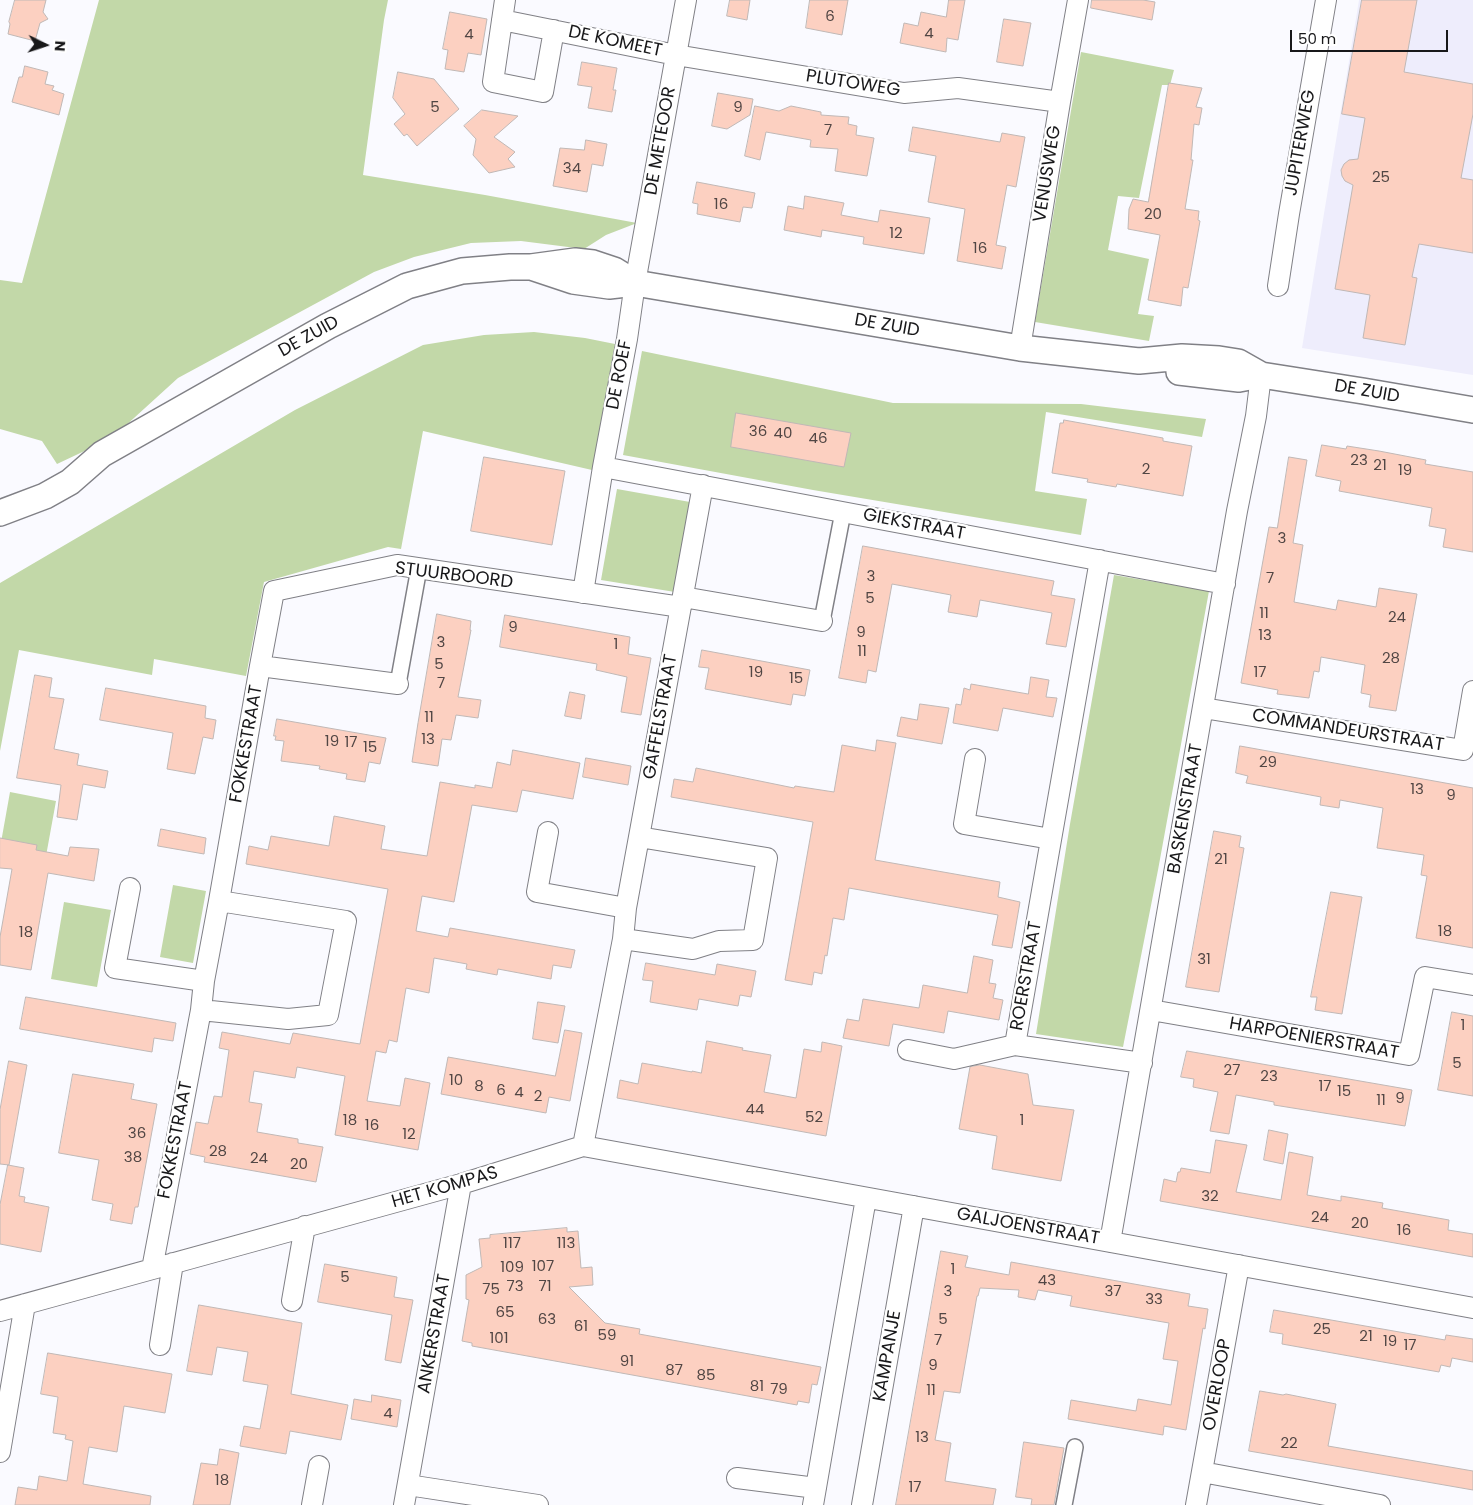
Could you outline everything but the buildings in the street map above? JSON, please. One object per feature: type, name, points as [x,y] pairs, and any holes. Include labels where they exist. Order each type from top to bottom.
[{"type":"street","name":"DE KOMEET","points":[[505,0],[492,82],[543,92],[554,30]]},
{"type":"street","name":"DE METEOOR","points":[[636,283],[686,0]]},
{"type":"street","name":"VENUSWEG","points":[[1020,348],[1078,0]]},
{"type":"street","name":"JUPITERWEG","points":[[1278,286],[1326,0]]},
{"type":"street","name":"DE KOMEET","points":[[502,20],[676,55]]},
{"type":"street","name":"PLUTOWEG","points":[[676,55],[904,94],[958,88],[1060,102]]},
{"type":"street","name":"DE ZUID","points":[[0,512],[45,496],[70,482],[102,454],[328,326],[407,286],[462,271],[510,267],[531,266],[573,282],[609,286],[636,283],[1020,348],[1139,361],[1182,357],[1219,359],[1238,362],[1261,375],[1473,410]]},
{"type":"street","name":"DE ROEF","points":[[603,467],[636,283]]},
{"type":"street","name":"BASKENSTRAAT","points":[[1110,1242],[1256,416],[1261,375]]},
{"type":"street","name":"GIEKSTRAAT","points":[[603,467],[1225,584]]},
{"type":"street","points":[[583,593],[603,467]]},
{"type":"street","name":"GAFFELSTRAAT","points":[[583,1146],[623,938],[626,908],[703,485]]},
{"type":"street","points":[[682,602],[822,621],[843,512]]},
{"type":"street","name":"ROERSTRAAT","points":[[1100,560],[1015,1045],[1142,1064]]},
{"type":"street","name":"STUURBOORD","points":[[260,666],[274,591],[397,565],[583,593],[682,602]]},
{"type":"street","points":[[398,684],[419,568]]},
{"type":"street","name":"FOKKESTRAAT","points":[[152,1269],[200,1010],[260,666],[398,684]]},
{"type":"street","name":"COMMANDEURSTRAAT","points":[[1203,708],[1463,750],[1473,691]]},
{"type":"street","points":[[975,760],[964,824],[1051,839]]},
{"type":"street","points":[[548,832],[537,892],[626,908]]},
{"type":"street","points":[[623,938],[693,950],[719,941],[753,940],[767,858],[639,837]]},
{"type":"street","points":[[130,888],[115,968],[204,980]]},
{"type":"street","points":[[200,1010],[288,1019],[328,1015],[346,921],[219,901]]},
{"type":"street","name":"HARPOENIERSTRAAT","points":[[1151,1010],[1409,1055],[1424,977],[1473,985]]},
{"type":"street","points":[[908,1050],[954,1059],[1015,1045]]},
{"type":"street","name":"HET KOMPAS","points":[[0,1311],[462,1184],[583,1146]]},
{"type":"street","name":"GALJOENSTRAAT","points":[[583,1146],[1473,1308]]},
{"type":"street","name":"ANKERSTRAAT","points":[[404,1505],[462,1184]]},
{"type":"street","points":[[737,1478],[814,1497],[866,1198]]},
{"type":"street","name":"KAMPANJE","points":[[862,1505],[914,1206]]},
{"type":"street","points":[[292,1301],[305,1226]]},
{"type":"street","points":[[160,1345],[173,1263]]},
{"type":"street","name":"OVERLOOP","points":[[1196,1505],[1239,1265]]},
{"type":"street","points":[[0,1452],[25,1304]]},
{"type":"street","points":[[1064,1505],[1075,1447]]},
{"type":"street","points":[[312,1505],[319,1466]]},
{"type":"street","points":[[1202,1472],[1352,1503],[1380,1505]]},
{"type":"street","points":[[408,1485],[538,1505]]},
{"type":"shaded area","points":[[1359,0],[1473,0],[1473,375],[1302,348]]},
{"type":"green space","points":[[99,0],[388,0],[363,175],[637,223],[606,235],[584,249],[521,241],[471,243],[414,257],[374,272],[178,378],[112,438],[57,464],[42,441],[0,429],[0,280],[22,283]]},
{"type":"green space","points":[[1081,52],[1174,70],[1170,85],[1162,85],[1139,198],[1118,196],[1108,250],[1149,259],[1138,314],[1154,316],[1149,341],[1035,322]]},
{"type":"green space","points":[[534,332],[585,338],[615,344],[592,470],[423,431],[401,549],[388,547],[264,582],[246,676],[154,659],[152,675],[19,650],[0,751],[0,583],[295,410],[423,345],[484,335]]},
{"type":"green space","points":[[642,351],[893,403],[1081,404],[1206,419],[1202,437],[1046,412],[1035,491],[1087,499],[1081,535],[813,490],[623,455]]},
{"type":"green space","points":[[617,489],[690,502],[675,592],[601,580]]},
{"type":"green space","points":[[1114,575],[1209,591],[1158,870],[1123,1047],[1036,1034],[1070,824]]},
{"type":"green space","points":[[10,792],[56,801],[46,856],[0,848]]},
{"type":"green space","points":[[173,885],[206,891],[193,963],[160,957]]},
{"type":"green space","points":[[64,902],[111,910],[97,987],[51,979]]}]
